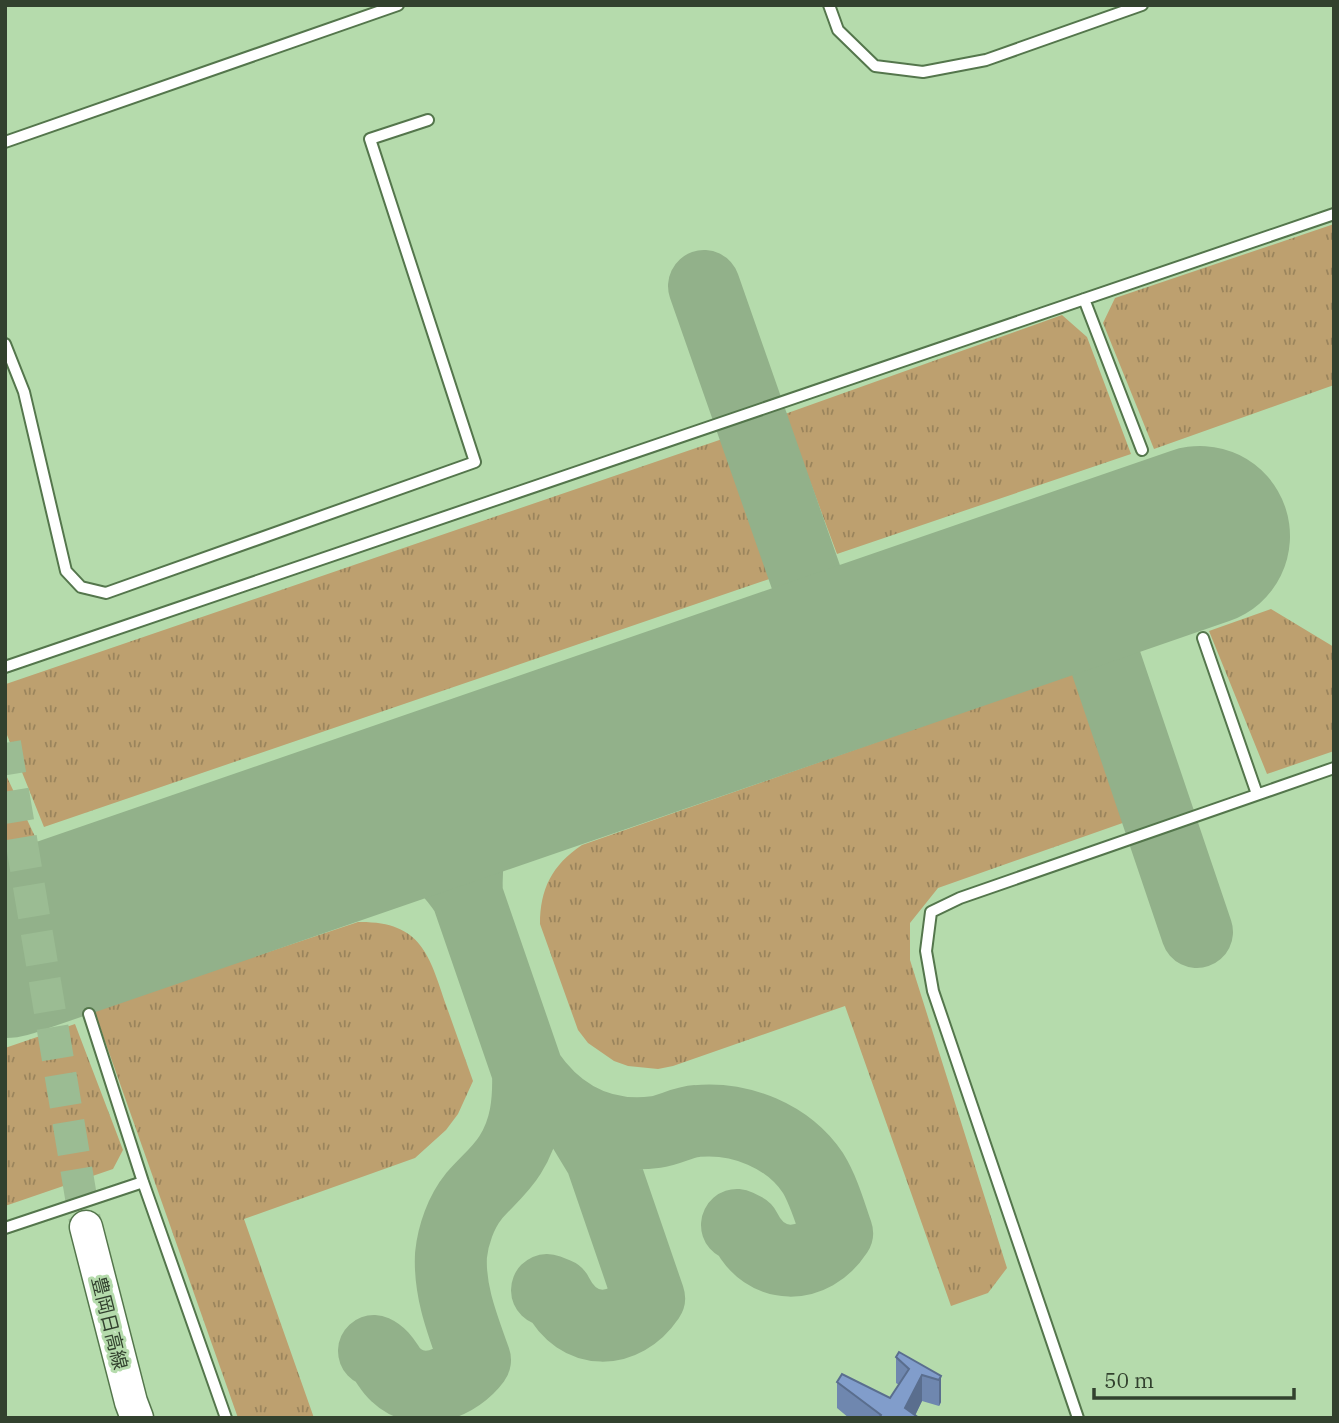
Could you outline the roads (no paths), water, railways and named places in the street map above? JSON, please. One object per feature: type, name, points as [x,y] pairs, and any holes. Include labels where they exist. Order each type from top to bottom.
[{"type":"main road","name":"豊岡日高線","points":[[86,1227],[137,1418]]},
{"type":"lane","points":[[5,142],[398,5]]},
{"type":"lane","points":[[829,5],[838,30],[875,66],[923,72],[986,60],[1142,5]]},
{"type":"lane","points":[[5,344],[23,392],[66,570],[82,587],[106,593],[475,462],[370,139],[428,120]]},
{"type":"lane","points":[[5,667],[1334,214]]},
{"type":"lane","points":[[1084,299],[1142,450]]},
{"type":"lane","points":[[1203,638],[1257,794]]},
{"type":"lane","points":[[1078,1418],[933,991],[926,951],[931,912],[960,898],[1334,768]]},
{"type":"lane","points":[[89,1014],[143,1182],[226,1418]]},
{"type":"lane","points":[[5,1228],[143,1182]]},
{"type":"tunnel","points":[[5,743],[86,1227]]}]
